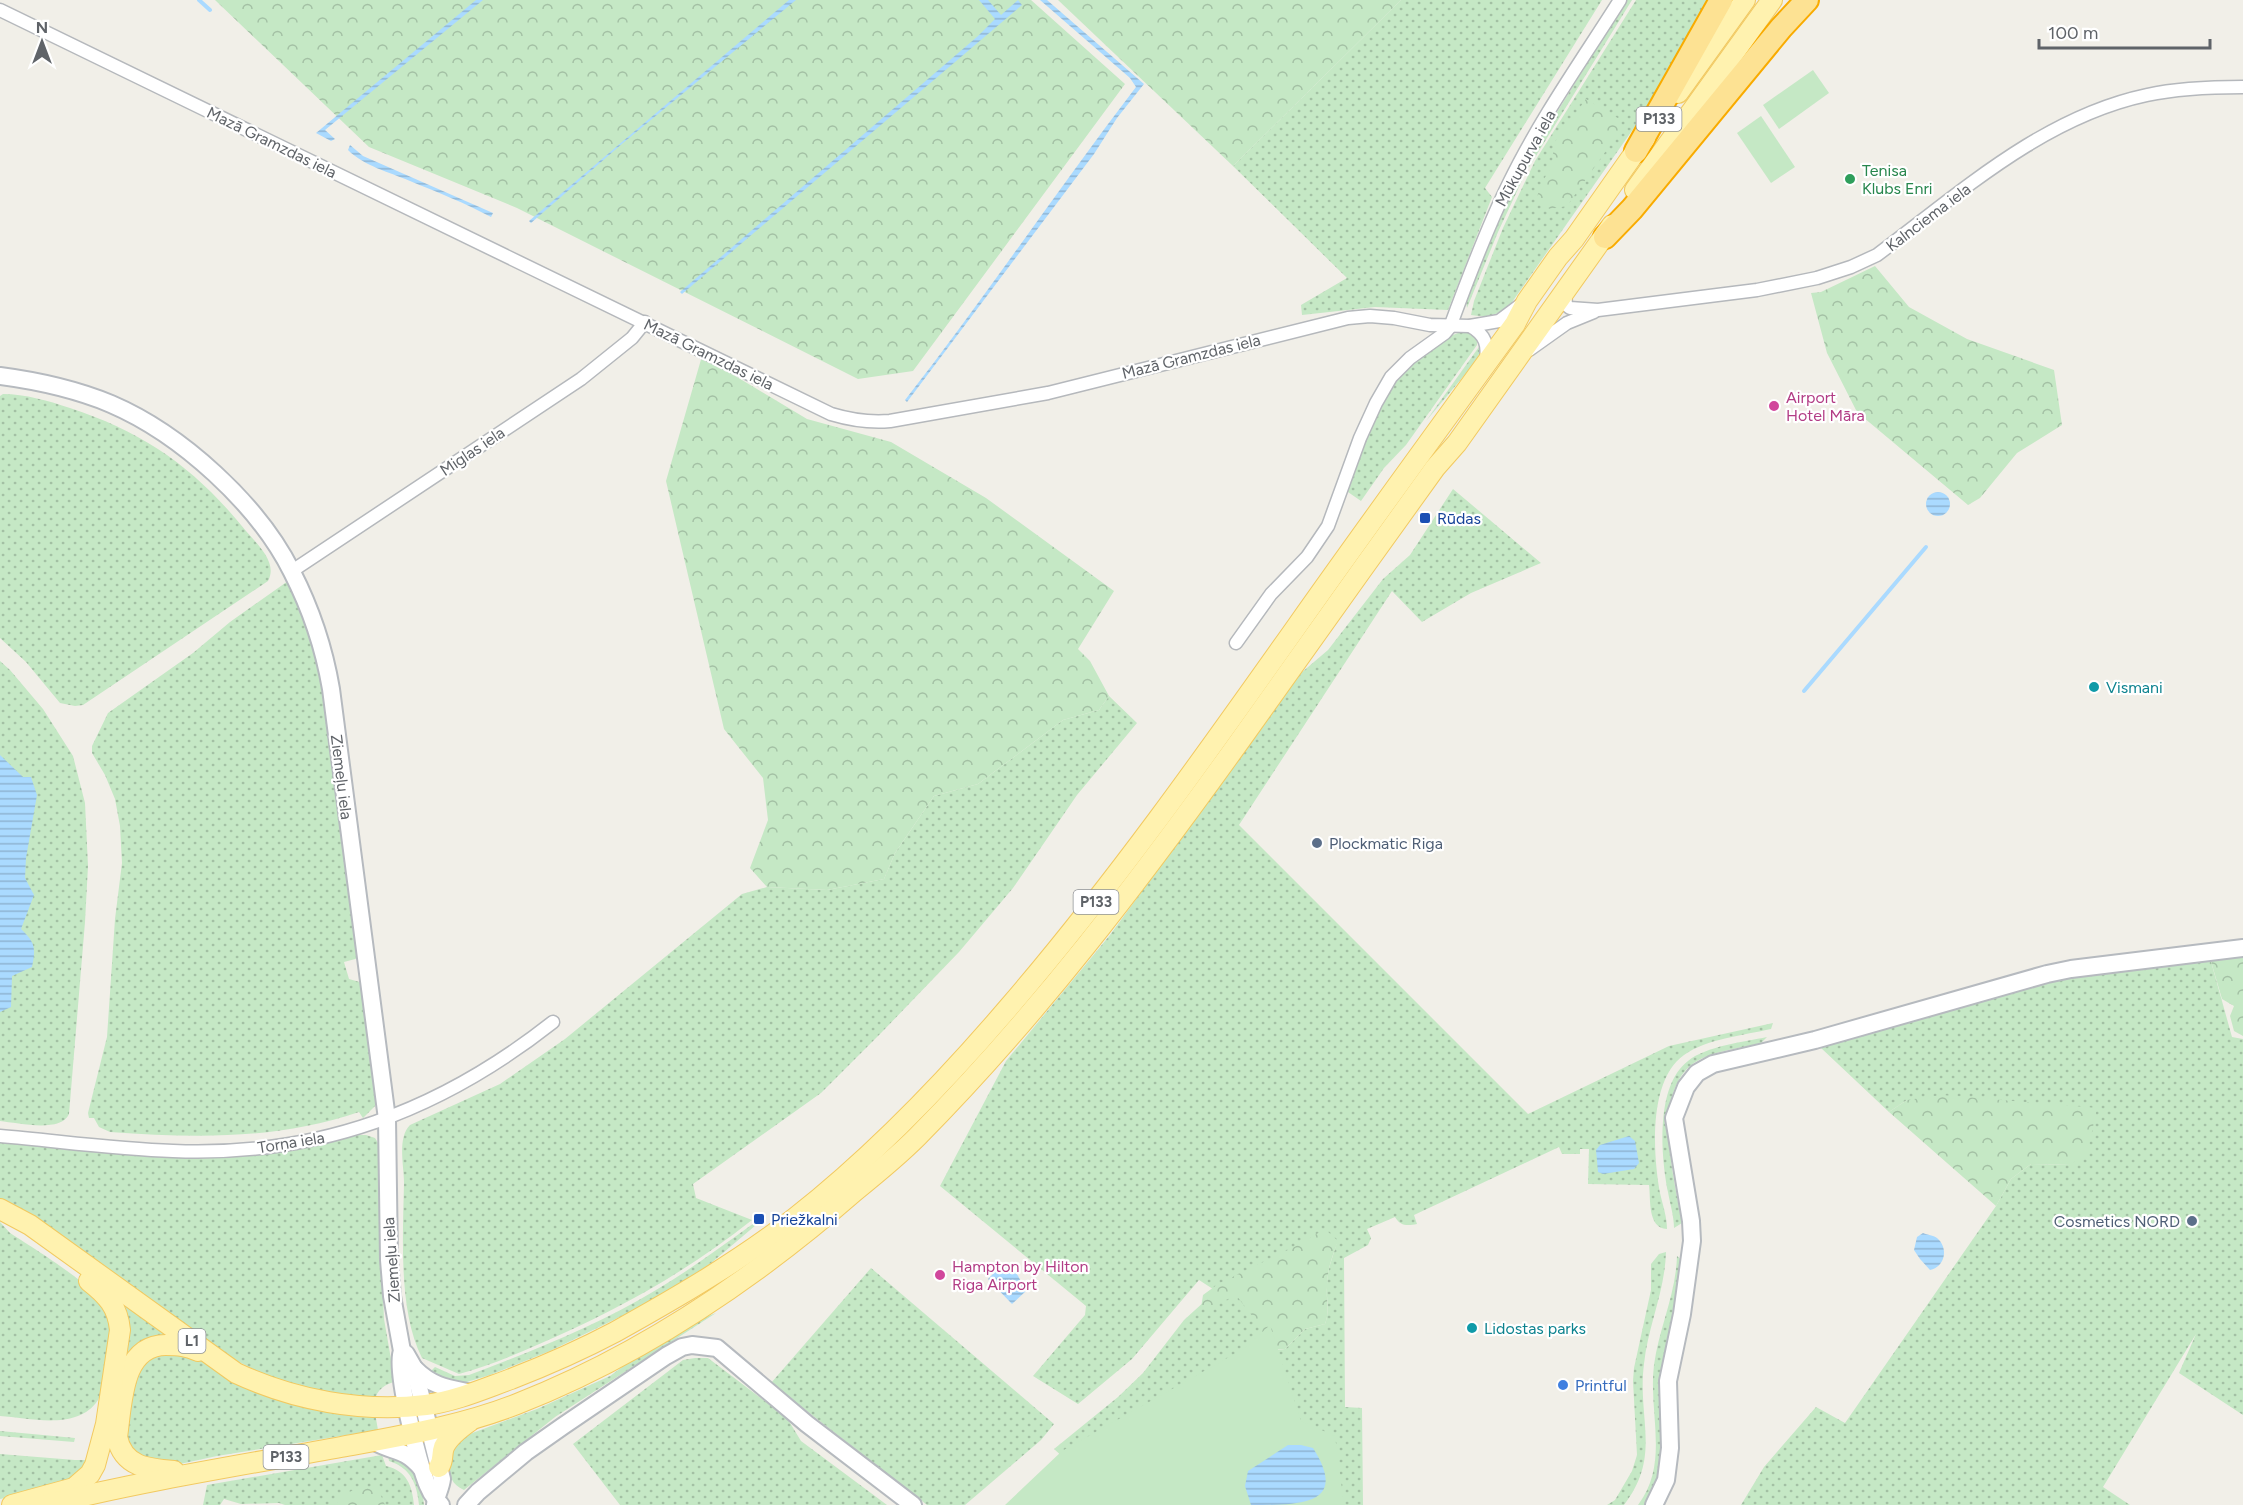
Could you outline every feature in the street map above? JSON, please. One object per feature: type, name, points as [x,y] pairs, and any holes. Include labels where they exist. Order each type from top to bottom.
[{"type":"highway","points":[[1636,151],[1721,0]]},
{"type":"highway","points":[[1605,237],[1632,209],[1781,28],[1807,0]]},
{"type":"main road","name":"P133","points":[[415,1406],[473,1393],[563,1358],[594,1344],[719,1273],[820,1197],[868,1156],[929,1097],[1028,986],[1147,836],[1245,703],[1297,626],[1515,324],[1527,301],[1558,257],[1574,239],[1745,0]]},
{"type":"main road","name":"P133","points":[[219,1360],[184,1345],[158,1345],[138,1356],[129,1370],[117,1437],[126,1457],[154,1471],[199,1473],[373,1441],[472,1419],[514,1405],[591,1372],[678,1324],[807,1234],[913,1141],[987,1063],[1090,943],[1198,799],[1435,468],[1457,443],[1772,0]]},
{"type":"main road","points":[[1,1209],[21,1232],[102,1291],[116,1309],[120,1330],[106,1424],[95,1466],[90,1474],[74,1488],[12,1505]]},
{"type":"main road","name":"L1","points":[[1,1209],[30,1225],[237,1373],[291,1395],[340,1403],[415,1406]]},
{"type":"main road","points":[[430,1468],[442,1462],[447,1442],[458,1429],[472,1419]]},
{"type":"main road","points":[[45,1505],[199,1473]]},
{"type":"street","name":"Mūkupurva iela","points":[[1449,327],[1489,226],[1510,181],[1534,138],[1620,0]]},
{"type":"street","name":"Mazā Gramzdas iela","points":[[0,10],[831,414],[852,421],[870,423],[890,421],[1048,393],[1348,318],[1370,316],[1394,318],[1449,327],[1500,321],[1527,301]]},
{"type":"street","name":"Kalnciema iela","points":[[1565,292],[1566,305],[1570,308],[1598,310],[1757,290],[1817,278],[1851,267],[1877,255],[2025,146],[2076,120],[2111,105],[2146,95],[2192,87],[2243,87]]},
{"type":"street","name":"Kalnciema iela","points":[[1513,363],[1567,323],[1598,310]]},
{"type":"street","name":"Miglas iela","points":[[292,571],[581,379],[632,338],[645,322]]},
{"type":"street","points":[[1470,326],[1484,337],[1488,348],[1486,363]]},
{"type":"street","points":[[1236,643],[1271,594],[1307,557],[1328,526],[1360,438],[1391,377],[1410,358],[1445,333],[1449,327]]},
{"type":"street","name":"Ziemeļu iela","points":[[0,376],[66,388],[111,404],[155,427],[200,460],[267,532],[292,571],[313,619],[330,680],[387,1119],[389,1260],[392,1296],[402,1352],[399,1363],[415,1406]]},
{"type":"street","points":[[1654,1505],[1666,1480],[1670,1448],[1668,1381],[1682,1314],[1692,1241],[1691,1221],[1674,1118],[1686,1087],[1696,1073],[1713,1064],[1815,1040],[2047,974],[2071,969],[2243,948]]},
{"type":"street","name":"Torņa iela","points":[[0,1136],[172,1151],[256,1149],[301,1143],[387,1119],[446,1093],[486,1071],[553,1023]]},
{"type":"street","points":[[466,1505],[478,1492],[563,1426],[666,1356],[682,1347],[704,1345],[717,1348],[807,1424],[913,1505]]},
{"type":"street","name":"Ziemeļu iela","points":[[402,1352],[406,1354],[414,1368],[415,1406]]},
{"type":"street","points":[[414,1368],[427,1380],[438,1385],[473,1393]]},
{"type":"street","points":[[415,1406],[430,1468]]},
{"type":"street","points":[[373,1441],[384,1448],[401,1450],[430,1468],[442,1479],[437,1503],[478,1492]]},
{"type":"green space","points":[[215,0],[1031,0],[1125,84],[913,371],[858,379],[517,208],[369,147]]},
{"type":"green space","points":[[1058,0],[1401,0],[1233,166]]},
{"type":"green space","points":[[1401,0],[1602,0],[1485,188],[1492,197],[1448,310],[1375,307],[1302,315],[1301,305],[1347,278],[1233,166]]},
{"type":"green space","points":[[1626,0],[1632,0],[1526,172],[1498,232],[1467,308],[1466,301],[1493,231],[1521,171]]},
{"type":"green space","points":[[1636,0],[1712,0],[1636,125],[1510,305],[1492,315],[1471,315],[1474,301],[1503,228],[1535,161]]},
{"type":"green space","points":[[1813,70],[1829,93],[1779,129],[1763,105]]},
{"type":"green space","points":[[1586,99],[1621,120],[1620,131],[1567,206],[1550,209],[1537,202],[1539,187],[1552,166],[1554,143]]},
{"type":"green space","points":[[1761,116],[1795,167],[1771,183],[1737,133]]},
{"type":"green space","points":[[1875,266],[1909,307],[1967,339],[2054,370],[2062,425],[2017,453],[1980,498],[1968,505],[1857,412],[1827,353],[1811,293],[1821,292]]},
{"type":"green space","points":[[1463,331],[1470,332],[1477,337],[1477,345],[1406,445],[1384,468],[1361,501],[1345,490],[1362,443],[1388,390],[1404,370],[1448,337]]},
{"type":"green space","points":[[1481,344],[1478,359],[1426,421]]},
{"type":"green space","points":[[702,356],[807,419],[891,442],[986,498],[1114,591],[1078,649],[1090,661],[1109,696],[1099,710],[1063,720],[978,784],[934,796],[895,853],[884,879],[827,890],[767,887],[750,868],[768,820],[763,778],[724,729],[666,481]]},
{"type":"green space","points":[[3,394],[45,400],[97,418],[123,429],[168,456],[208,489],[261,548],[269,561],[268,581],[83,705],[60,703],[26,662],[0,638],[0,396]]},
{"type":"green space","points":[[1453,489],[1541,563],[1471,593],[1422,622],[1392,591],[1239,825],[1528,1114],[1669,1046],[1773,1023],[1771,1029],[1703,1045],[1684,1055],[1672,1067],[1664,1082],[1656,1119],[1655,1139],[1660,1193],[1667,1229],[1656,1224],[1653,1218],[1649,1185],[1588,1184],[1589,1149],[1580,1149],[1580,1154],[1562,1154],[1559,1147],[1414,1215],[1417,1224],[1404,1225],[1395,1217],[1367,1229],[1371,1238],[1368,1245],[1344,1258],[1345,1407],[1362,1408],[1363,1505],[1344,1505],[1085,1477],[1054,1449],[1118,1397],[1143,1373],[1184,1320],[1216,1291],[1199,1280],[1132,1359],[1078,1404],[1033,1376],[1085,1315],[1086,1306],[940,1186],[1006,1061],[1110,935],[1301,673],[1328,650],[1383,579],[1410,555]],"holes":[[[1337,1242],[1328,1274],[1328,1310],[1325,1324],[1305,1329],[1285,1349],[1278,1350],[1255,1280]]]},
{"type":"green space","points":[[288,581],[305,617],[323,682],[359,958],[344,962],[349,979],[363,983],[377,1097],[375,1106],[363,1118],[359,1112],[297,1128],[236,1135],[110,1132],[99,1127],[94,1118],[89,1118],[88,1113],[107,1037],[115,919],[122,863],[120,826],[115,799],[92,753],[92,746],[108,713],[193,653],[230,622]]},
{"type":"green space","points":[[0,661],[43,709],[73,756],[85,803],[88,866],[69,1114],[64,1120],[48,1125],[0,1121]]},
{"type":"green space","points":[[1109,696],[1137,723],[1077,795],[1013,888],[959,952],[821,1093],[693,1184],[696,1198],[752,1220],[702,1257],[649,1290],[594,1319],[518,1353],[459,1374],[422,1358],[414,1339],[405,1296],[402,1145],[410,1125],[500,1084],[565,1039],[742,894],[767,887],[827,890],[884,879],[895,853],[934,796],[978,784],[1063,720],[1099,710]]},
{"type":"green space","points":[[2243,951],[2243,1036],[2234,1031],[2230,1016],[2234,1006],[2222,999],[2210,958]]},
{"type":"green space","points":[[2210,958],[2232,1037],[2243,1039],[2243,1415],[2179,1373],[2196,1334],[2103,1487],[2130,1505],[1741,1505],[1764,1467],[1816,1407],[1845,1423],[1996,1206],[2011,1179],[2031,1164],[2071,1165],[1907,1100],[1889,1112],[1820,1047],[2045,983]]},
{"type":"green space","points":[[1767,1037],[1761,1043],[1705,1057],[1690,1066],[1678,1080],[1669,1119],[1671,1163],[1682,1223],[1674,1228],[1665,1177],[1663,1122],[1665,1104],[1677,1072],[1688,1061],[1705,1052],[1726,1045]]},
{"type":"green space","points":[[1942,1095],[2097,1108],[2088,1150],[2071,1165],[2031,1164],[2011,1179],[1996,1206],[1889,1112],[1907,1100]]},
{"type":"green space","points":[[358,1135],[375,1138],[382,1149],[380,1225],[384,1319],[395,1382],[382,1388],[375,1400],[336,1397],[269,1377],[235,1360],[0,1200],[0,1142],[134,1156],[214,1158],[286,1151]]},
{"type":"green space","points":[[0,1222],[10,1233],[82,1282],[106,1305],[112,1315],[111,1351],[103,1389],[98,1400],[89,1410],[78,1416],[39,1420],[0,1416]]},
{"type":"green space","points":[[754,1223],[756,1225],[710,1264],[668,1291],[550,1351],[490,1375],[460,1384],[427,1375],[435,1367],[455,1376],[469,1375],[588,1326],[669,1282]]},
{"type":"green space","points":[[1325,1229],[1338,1241],[1328,1275],[1328,1310],[1325,1324],[1305,1329],[1285,1349],[1263,1351],[1260,1326],[1236,1295],[1206,1310],[1201,1308],[1203,1295],[1218,1284],[1298,1245]]},
{"type":"green space","points":[[1666,1252],[1663,1281],[1644,1364],[1646,1436],[1642,1470],[1624,1505],[1607,1505],[1615,1500],[1632,1471],[1637,1455],[1634,1368],[1651,1290],[1651,1264],[1659,1254]]},
{"type":"green space","points":[[1677,1256],[1683,1261],[1662,1475],[1648,1505],[1638,1505],[1648,1489],[1656,1455],[1654,1365],[1674,1284]]},
{"type":"green space","points":[[871,1268],[1054,1424],[1041,1440],[965,1505],[927,1505],[771,1383]]},
{"type":"green space","points":[[121,1299],[172,1336],[124,1369]]},
{"type":"green space","points":[[716,1313],[555,1417],[464,1490],[454,1483],[449,1472],[450,1448],[467,1435],[537,1409],[610,1376],[637,1356],[700,1319]]},
{"type":"green space","points":[[1270,1325],[1301,1421],[1335,1436],[1344,1505],[1005,1505],[1062,1451],[1245,1348]]},
{"type":"green space","points":[[162,1349],[188,1353],[236,1382],[284,1402],[375,1413],[378,1430],[217,1456],[166,1467],[132,1454],[123,1427],[133,1372]]},
{"type":"green space","points":[[708,1358],[787,1418],[801,1441],[887,1505],[620,1505],[573,1444],[683,1360]]},
{"type":"green space","points":[[0,1431],[75,1438],[74,1442],[0,1436]]},
{"type":"green space","points":[[0,1454],[85,1460],[80,1473],[71,1480],[0,1499]]},
{"type":"green space","points":[[382,1455],[386,1466],[404,1475],[412,1491],[414,1505],[241,1504],[224,1499],[220,1505],[203,1505],[207,1485]]},
{"type":"green space","points":[[388,1455],[411,1464],[422,1489],[424,1505],[419,1505],[417,1490],[408,1472],[389,1461]]},
{"type":"green space","points":[[359,1487],[378,1489],[385,1505],[336,1505],[340,1497]]},
{"type":"water","points":[[476,0],[483,0],[325,130],[335,139],[331,141],[316,133]]},
{"type":"water","points":[[789,0],[796,0],[623,143],[531,223],[529,221]]},
{"type":"water","points":[[979,0],[988,0],[1001,15],[1018,0],[1022,5],[682,294],[680,292],[978,36],[995,19]]},
{"type":"water","points":[[1040,0],[1047,0],[1144,84],[907,402],[905,400],[1136,87],[1130,78]]},
{"type":"water","points":[[350,145],[363,156],[493,213],[491,217],[369,164],[348,150]]},
{"type":"water","points":[[1938,492],[1947,495],[1950,504],[1947,513],[1938,516],[1929,513],[1926,504],[1929,495]]},
{"type":"water","points":[[0,755],[23,777],[31,777],[37,795],[26,858],[25,878],[34,895],[21,929],[32,942],[34,950],[32,967],[12,976],[11,1007],[0,1012]]},
{"type":"water","points":[[1629,1136],[1635,1141],[1639,1163],[1634,1169],[1603,1174],[1598,1172],[1596,1150],[1600,1145]]},
{"type":"water","points":[[1923,1233],[1937,1238],[1944,1252],[1939,1265],[1930,1270],[1914,1250],[1917,1237]]},
{"type":"water","points":[[1004,1263],[1017,1274],[1026,1291],[1012,1304],[988,1279]]},
{"type":"water","points":[[1288,1445],[1313,1448],[1323,1467],[1326,1481],[1323,1491],[1315,1498],[1303,1502],[1251,1505],[1245,1486],[1248,1471]]},
{"type":"waterway","points":[[199,0],[210,10]]},
{"type":"waterway","points":[[1804,691],[1926,547]]},
{"type":"place","name":"Tenisa Klubs Enri","points":[[1850,179]]},
{"type":"place","name":"Airport Hotel Māra","points":[[1774,406]]},
{"type":"place","name":"Rūdas","points":[[1425,518]]},
{"type":"place","name":"Vismani","points":[[2094,687]]},
{"type":"place","name":"Plockmatic Riga","points":[[1317,843]]},
{"type":"place","name":"Priežkalni","points":[[759,1219]]},
{"type":"place","name":"Cosmetics NORD","points":[[2192,1221]]},
{"type":"place","name":"Hampton by Hilton Riga Airport","points":[[940,1275]]},
{"type":"place","name":"Lidostas parks","points":[[1472,1328]]},
{"type":"place","name":"Printful","points":[[1563,1385]]}]
